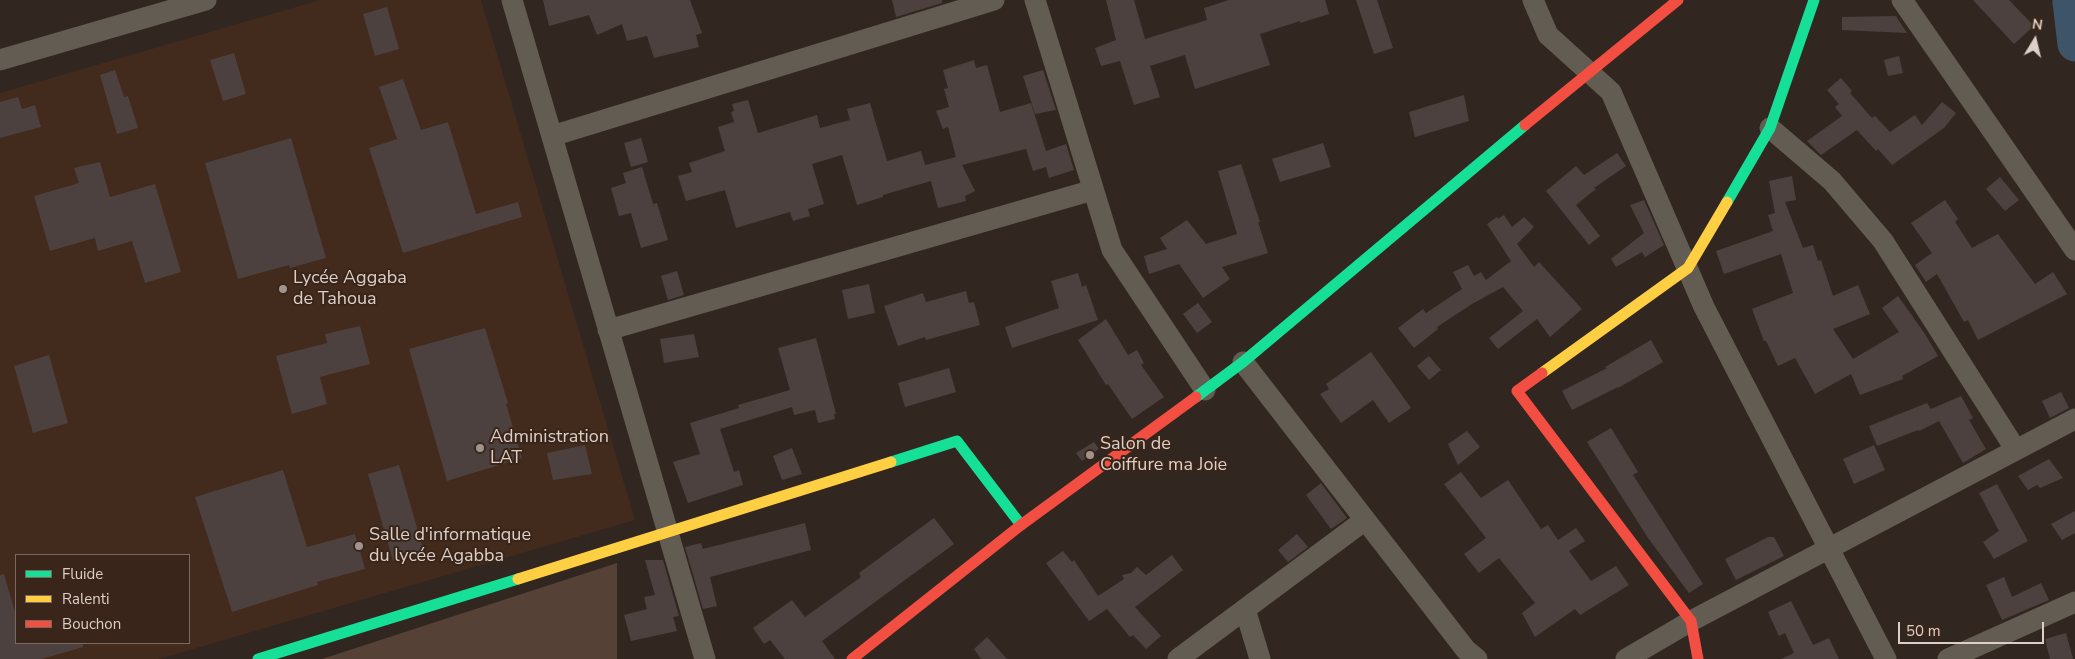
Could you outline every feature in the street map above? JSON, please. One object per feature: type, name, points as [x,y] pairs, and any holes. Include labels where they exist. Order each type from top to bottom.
[{"type":"street","points":[[512,0],[705,659]]},
{"type":"street","points":[[552,136],[994,0]]},
{"type":"street","points":[[1035,0],[1112,250],[1205,390]]},
{"type":"street","points":[[1533,0],[1548,35],[1611,92],[1704,306],[1886,659]]},
{"type":"street","points":[[852,659],[1021,525],[1243,362],[1589,71],[1678,0]]},
{"type":"street","points":[[1698,659],[1691,621],[1518,391],[1688,268],[1770,128],[1814,0]]},
{"type":"street","points":[[1902,0],[2075,250]]},
{"type":"street","points":[[0,60],[194,2]]},
{"type":"street","points":[[1770,128],[1832,181],[1883,241],[2016,450]]},
{"type":"street","points":[[608,330],[1093,190]]},
{"type":"street","points":[[1243,362],[1466,650],[1478,659]]},
{"type":"street","points":[[1626,659],[1691,621],[2075,419]]},
{"type":"street","points":[[258,659],[668,533],[957,441],[1021,525]]},
{"type":"street","points":[[1178,659],[1365,520]]},
{"type":"street","points":[[1948,659],[2075,602]]},
{"type":"street","points":[[1245,609],[1260,659]]},
{"type":"shaded area","name":"Lycée Aggaba de Tahoua","points":[[320,0],[481,0],[635,520],[159,659],[0,659],[0,93]]},
{"type":"shaded area","points":[[617,563],[617,659],[322,659]]},
{"type":"building","points":[[543,0],[690,0],[702,33],[696,35],[699,47],[654,58],[647,36],[627,41],[622,24],[597,35],[589,15],[549,26]]},
{"type":"building","points":[[892,0],[942,0],[942,3],[896,17]]},
{"type":"building","points":[[1106,0],[1134,0],[1145,39],[1207,20],[1204,8],[1229,0],[1325,0],[1329,14],[1260,34],[1270,65],[1195,89],[1185,55],[1150,66],[1160,97],[1134,105],[1120,61],[1101,66],[1095,48],[1116,40]]},
{"type":"building","points":[[1356,0],[1377,0],[1393,48],[1374,54]]},
{"type":"building","points":[[1973,0],[2009,0],[2034,26],[2014,44]]},
{"type":"building","points":[[387,7],[399,49],[375,56],[363,14]]},
{"type":"building","points":[[1896,16],[1907,33],[1842,30],[1842,17]]},
{"type":"building","points":[[234,53],[246,94],[223,101],[210,60]]},
{"type":"building","points":[[1899,56],[1903,73],[1888,76],[1884,60]]},
{"type":"building","points":[[974,60],[976,68],[987,65],[1000,112],[1031,103],[1046,151],[1066,144],[1074,170],[1049,178],[1046,167],[1033,171],[1026,149],[962,165],[975,191],[965,196],[966,201],[938,208],[931,181],[857,205],[842,155],[812,164],[824,204],[808,209],[810,216],[793,221],[790,212],[736,228],[725,190],[686,201],[678,176],[692,172],[689,163],[725,151],[718,127],[734,122],[731,112],[734,111],[732,104],[748,100],[758,133],[817,115],[820,128],[850,120],[847,109],[870,103],[887,161],[921,151],[925,165],[956,157],[948,127],[943,129],[936,111],[949,107],[944,89],[948,88],[943,70]]},
{"type":"building","points":[[115,70],[124,97],[128,96],[138,128],[117,134],[100,75]]},
{"type":"building","points":[[1043,70],[1056,110],[1035,114],[1023,76]]},
{"type":"building","points":[[1841,78],[1852,91],[1850,93],[1872,118],[1875,116],[1890,132],[1915,115],[1922,125],[1942,102],[1956,113],[1944,128],[1892,165],[1857,130],[1821,155],[1807,141],[1842,116],[1835,107],[1839,104],[1827,90]]},
{"type":"building","points":[[403,79],[421,130],[448,122],[476,214],[518,202],[522,217],[403,253],[369,148],[397,139],[379,87]]},
{"type":"building","points":[[1464,95],[1469,121],[1415,137],[1409,112]]},
{"type":"building","points":[[18,97],[22,109],[35,105],[41,127],[0,138],[0,102]]},
{"type":"building","points":[[291,138],[326,258],[290,268],[289,265],[238,279],[205,163]]},
{"type":"building","points":[[641,138],[648,162],[631,167],[624,143]]},
{"type":"building","points":[[1323,143],[1331,167],[1280,182],[1272,159]]},
{"type":"building","points":[[1617,153],[1626,166],[1594,188],[1596,189],[1576,205],[1600,236],[1589,245],[1546,191],[1576,166],[1584,175]]},
{"type":"building","points":[[100,162],[110,197],[155,184],[181,272],[145,283],[132,241],[98,251],[95,238],[50,251],[34,196],[79,183],[74,168]]},
{"type":"building","points":[[1241,164],[1268,253],[1222,267],[1230,279],[1203,298],[1179,264],[1149,274],[1144,256],[1167,249],[1160,238],[1187,220],[1206,244],[1237,234],[1218,171]]},
{"type":"building","points":[[642,167],[653,204],[657,203],[668,240],[641,248],[631,213],[619,216],[611,188],[626,183],[623,173]]},
{"type":"building","points":[[1792,176],[1796,200],[1785,202],[1803,248],[1813,245],[1818,261],[1821,260],[1833,296],[1858,285],[1870,314],[1833,329],[1853,359],[1899,332],[1882,308],[1898,296],[1938,356],[1902,376],[1903,379],[1860,395],[1851,374],[1815,394],[1795,358],[1778,366],[1766,341],[1764,341],[1752,309],[1793,293],[1781,254],[1724,274],[1716,251],[1773,231],[1768,215],[1775,213],[1769,181]]},
{"type":"building","points":[[2000,177],[2019,200],[2005,211],[1986,189]]},
{"type":"building","points":[[1644,200],[1664,245],[1645,257],[1642,252],[1616,267],[1611,259],[1644,233],[1630,205]]},
{"type":"building","points":[[1945,200],[1958,219],[1955,222],[1972,248],[1998,234],[2035,284],[2053,272],[2067,294],[1978,340],[1968,320],[1964,322],[1937,274],[1926,282],[1915,265],[1932,253],[1911,223]]},
{"type":"building","points":[[1504,215],[1512,227],[1524,217],[1534,227],[1517,244],[1534,267],[1539,262],[1582,309],[1550,337],[1537,319],[1498,349],[1489,338],[1523,311],[1503,287],[1472,304],[1437,327],[1438,329],[1414,348],[1398,328],[1423,309],[1426,313],[1462,289],[1453,272],[1468,265],[1474,276],[1481,272],[1486,280],[1511,261],[1487,224],[1497,217],[1498,219]]},
{"type":"building","points":[[677,271],[684,295],[668,300],[661,276]]},
{"type":"building","points":[[1078,273],[1082,287],[1086,285],[1098,320],[1012,348],[1005,327],[1059,308],[1051,281]]},
{"type":"building","points":[[869,284],[875,313],[848,319],[842,290]]},
{"type":"building","points":[[966,291],[969,303],[974,302],[980,325],[926,340],[925,337],[898,346],[884,306],[923,293],[926,302]]},
{"type":"building","points":[[1198,303],[1212,322],[1197,333],[1183,314]]},
{"type":"building","points":[[1106,319],[1128,355],[1137,350],[1144,363],[1141,365],[1164,397],[1132,419],[1108,384],[1106,385],[1078,340]]},
{"type":"building","points":[[360,326],[370,364],[320,377],[327,404],[292,414],[276,356],[327,343],[325,334]]},
{"type":"building","points":[[485,328],[508,403],[506,404],[522,458],[447,481],[409,349]]},
{"type":"building","points":[[694,334],[699,357],[664,363],[660,339]]},
{"type":"building","points":[[816,338],[836,414],[834,414],[835,419],[818,423],[815,410],[794,415],[792,407],[720,429],[734,472],[739,470],[743,485],[688,503],[673,462],[700,454],[690,423],[739,408],[738,405],[790,390],[778,348]]},
{"type":"building","points":[[1651,340],[1663,362],[1618,388],[1572,410],[1562,391],[1607,368],[1605,367]]},
{"type":"building","points":[[1371,352],[1411,408],[1389,423],[1373,400],[1341,423],[1320,394],[1329,389],[1326,384]]},
{"type":"building","points":[[49,355],[68,423],[33,433],[14,366]]},
{"type":"building","points":[[1429,356],[1441,370],[1429,380],[1417,366]]},
{"type":"building","points":[[949,368],[956,392],[905,407],[898,383]]},
{"type":"building","points":[[2061,392],[2069,408],[2050,418],[2042,401]]},
{"type":"building","points":[[1961,396],[1973,418],[1969,420],[1986,449],[1963,463],[1939,421],[1919,431],[1877,446],[1869,426],[1927,403],[1931,409]]},
{"type":"building","points":[[1611,428],[1638,472],[1633,475],[1703,584],[1689,593],[1648,538],[1587,442]]},
{"type":"building","points":[[1467,431],[1480,447],[1458,465],[1448,444]]},
{"type":"building","points":[[1094,442],[1099,449],[1082,461],[1076,453]]},
{"type":"building","points":[[585,445],[592,474],[553,480],[547,453]]},
{"type":"building","points":[[1874,445],[1885,470],[1854,484],[1843,459]]},
{"type":"building","points":[[792,448],[802,474],[782,480],[773,456]]},
{"type":"building","points":[[2049,459],[2063,478],[2040,488],[2037,485],[2028,490],[2018,476]]},
{"type":"building","points":[[399,465],[424,552],[393,561],[368,474]]},
{"type":"building","points":[[283,470],[307,547],[355,534],[365,569],[317,582],[318,585],[232,612],[195,497]]},
{"type":"building","points":[[1461,472],[1481,498],[1508,480],[1541,529],[1548,525],[1558,540],[1576,528],[1585,541],[1569,551],[1591,581],[1616,566],[1629,585],[1580,615],[1575,609],[1535,637],[1522,613],[1535,603],[1499,558],[1479,573],[1464,554],[1486,538],[1444,484]]},
{"type":"building","points":[[1321,483],[1347,518],[1331,529],[1306,495]]},
{"type":"building","points":[[1997,484],[2028,541],[1994,559],[1983,542],[1999,531],[1979,493]]},
{"type":"building","points":[[2075,511],[2075,533],[2062,540],[2051,524]]},
{"type":"building","points":[[934,518],[954,544],[822,641],[835,659],[785,659],[770,640],[764,644],[753,628],[792,600],[805,617],[861,577],[859,573]]},
{"type":"building","points":[[805,523],[811,550],[710,577],[717,606],[703,609],[685,547],[701,543],[703,549]]},
{"type":"building","points":[[1297,534],[1308,547],[1288,562],[1278,550]]},
{"type":"building","points":[[1768,537],[1774,537],[1784,556],[1736,580],[1725,559]]},
{"type":"building","points":[[1063,551],[1072,562],[1074,560],[1098,596],[1124,579],[1122,575],[1131,573],[1137,567],[1146,575],[1172,555],[1183,570],[1135,607],[1161,636],[1146,649],[1133,635],[1130,637],[1107,609],[1089,621],[1046,563]]},
{"type":"building","points":[[645,560],[663,560],[679,616],[673,617],[677,631],[631,641],[624,615],[647,609],[644,597],[655,595]]},
{"type":"building","points":[[4,574],[15,612],[15,644],[83,644],[83,647],[42,659],[0,659],[0,575]]},
{"type":"building","points":[[2004,577],[2012,597],[2041,583],[2049,600],[2002,620],[1986,585]]},
{"type":"building","points":[[1791,601],[1813,645],[1829,638],[1839,659],[1781,659],[1794,653],[1785,633],[1779,636],[1768,612]]},
{"type":"building","points":[[2066,633],[2073,659],[2050,659],[2045,639]]},
{"type":"building","points":[[987,637],[1007,659],[981,659],[974,649]]},
{"type":"waterway","points":[[2072,0],[2070,2],[2075,44]]},
{"type":"traffic: fast","points":[[1727,202],[1770,128],[1814,0]]},
{"type":"traffic: fast","points":[[1196,397],[1243,362],[1525,125]]},
{"type":"traffic: fast","points":[[891,462],[957,441],[1021,525]]},
{"type":"traffic: fast","points":[[258,659],[518,579]]},
{"type":"traffic: slow","points":[[1542,373],[1688,268],[1727,202]]},
{"type":"traffic: slow","points":[[518,579],[891,462]]},
{"type":"traffic: jam","points":[[1525,125],[1678,0]]},
{"type":"traffic: jam","points":[[1542,373],[1517,391],[1691,621],[1698,659]]},
{"type":"traffic: jam","points":[[852,659],[1021,525],[1196,397]]},
{"type":"place","name":"Lycée Aggaba de Tahoua","points":[[283,289]]},
{"type":"place","name":"Administration LAT","points":[[480,448]]},
{"type":"place","name":"Salon de Coiffure ma Joie","points":[[1090,455]]},
{"type":"place","name":"Salle d'informatique du lycée Agabba","points":[[359,546]]}]
